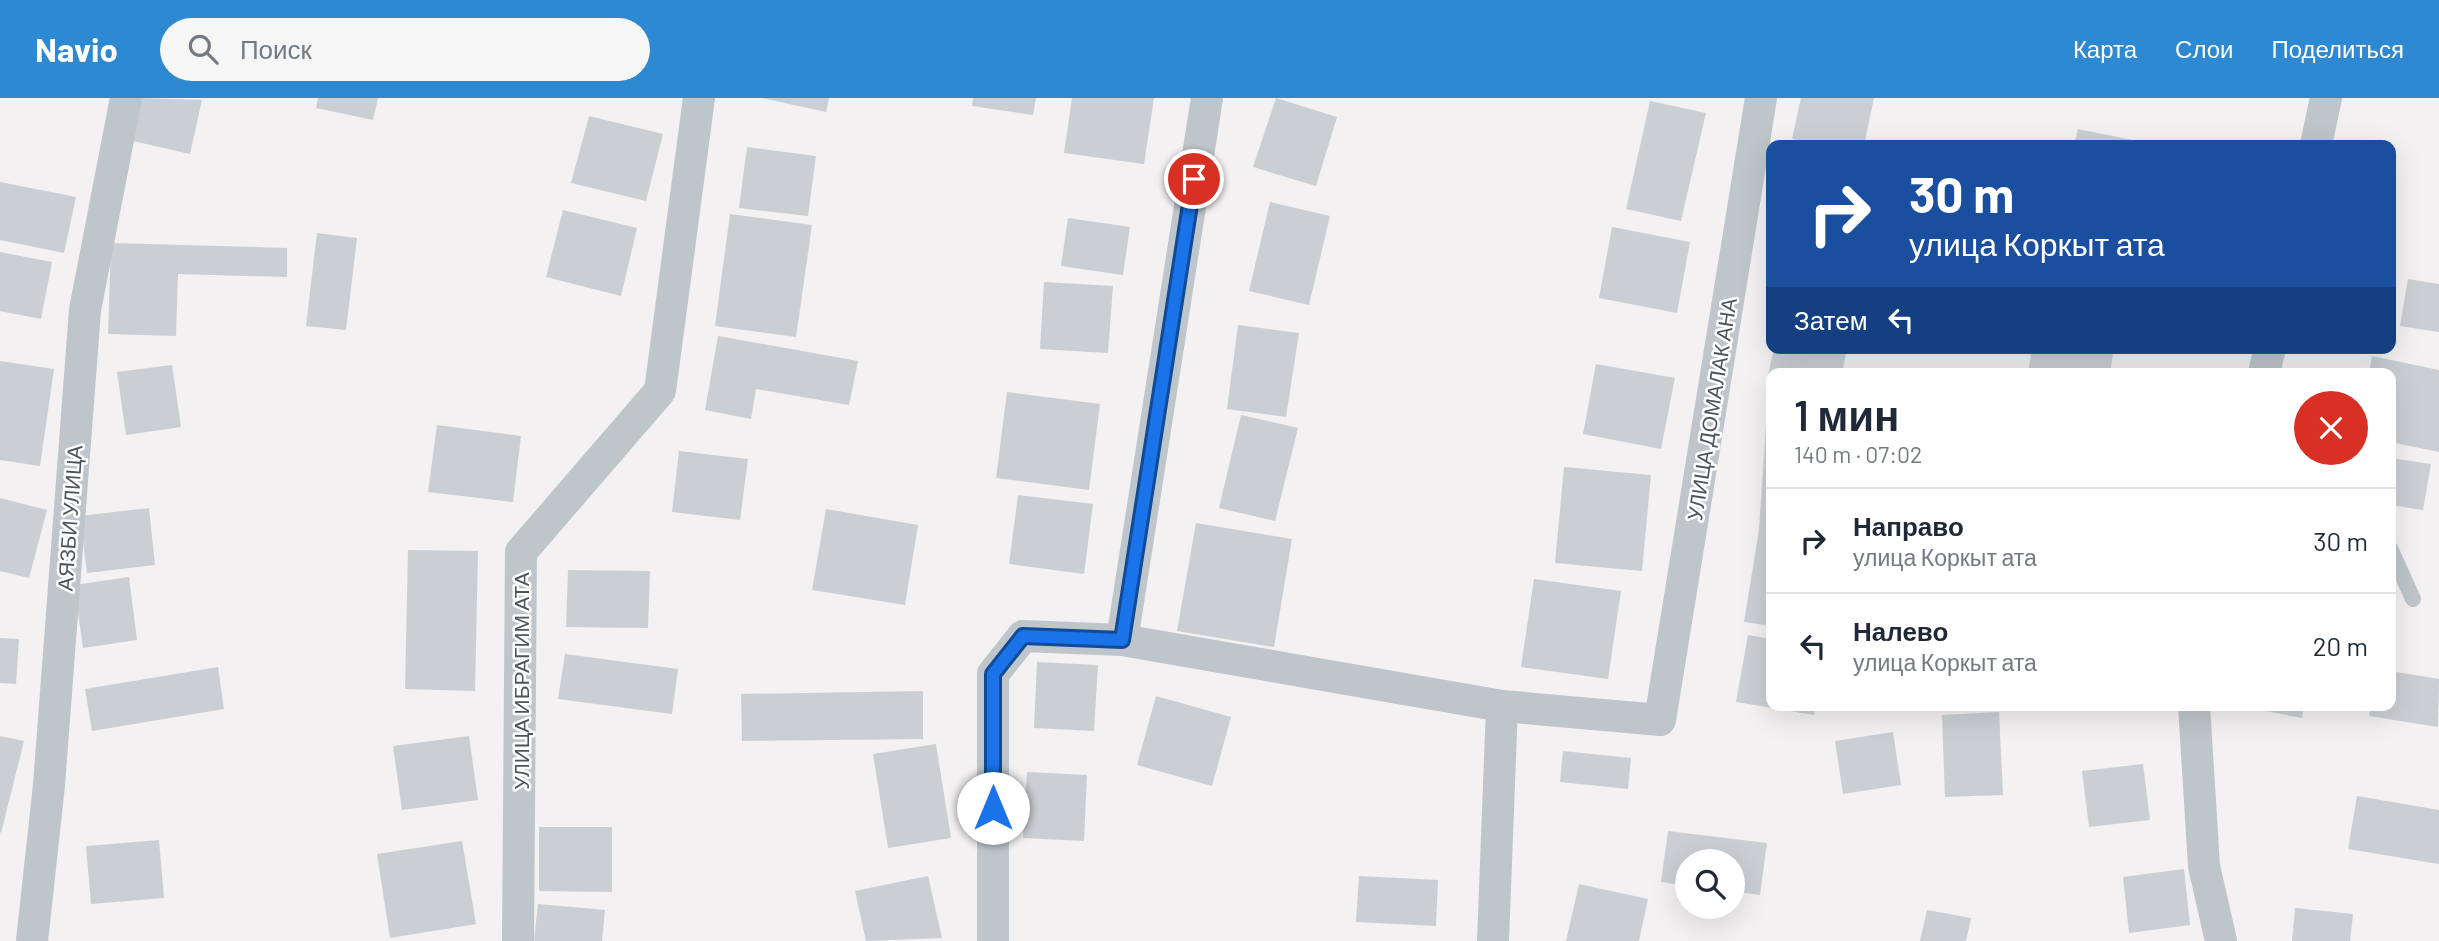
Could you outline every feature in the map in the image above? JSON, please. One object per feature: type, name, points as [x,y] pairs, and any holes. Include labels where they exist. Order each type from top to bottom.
[{"type":"street","name":"АЯЗБИ УЛИЦА","points":[[32,941],[49,785],[85,310],[126,98]]},
{"type":"street","name":"УЛИЦА ИБРАГИМ АТА","points":[[519,941],[521,552],[660,391],[699,98]]},
{"type":"street","points":[[1122,640],[1207,98]]},
{"type":"street","name":"УЛИЦА ДОМАЛАК АНА","points":[[1502,706],[1660,720],[1761,98]]},
{"type":"street","points":[[2317,140],[2326,98]]},
{"type":"street","points":[[993,941],[993,674],[1023,636],[1122,640],[1502,706],[1493,941]]},
{"type":"street","points":[[2194,711],[2204,866],[2221,941]]},
{"type":"lane","points":[[2396,561],[2413,599]]},
{"type":"building","points":[[142,98],[202,100],[190,154],[133,141]]},
{"type":"building","points":[[318,98],[378,98],[373,120],[316,108]]},
{"type":"building","points":[[762,98],[829,98],[826,112]]},
{"type":"building","points":[[973,98],[1036,98],[1033,115],[972,106]]},
{"type":"building","points":[[1072,98],[1154,98],[1144,164],[1064,153]]},
{"type":"building","points":[[1276,98],[1337,117],[1316,186],[1253,167]]},
{"type":"building","points":[[1801,98],[1874,98],[1865,140],[1792,139]]},
{"type":"building","points":[[1650,101],[1706,113],[1681,221],[1626,209]]},
{"type":"building","points":[[589,116],[663,134],[646,201],[571,183]]},
{"type":"building","points":[[2078,129],[2132,140],[2075,140]]},
{"type":"building","points":[[747,147],[816,156],[808,216],[739,208]]},
{"type":"building","points":[[0,182],[76,197],[64,253],[0,240]]},
{"type":"building","points":[[1270,202],[1330,216],[1309,305],[1249,291]]},
{"type":"building","points":[[563,210],[637,228],[621,296],[546,277]]},
{"type":"building","points":[[730,214],[812,225],[796,337],[715,326]]},
{"type":"building","points":[[1068,218],[1130,227],[1123,275],[1061,266]]},
{"type":"building","points":[[1612,227],[1690,242],[1677,313],[1599,298]]},
{"type":"building","points":[[317,233],[357,238],[346,330],[306,326]]},
{"type":"building","points":[[111,243],[287,248],[287,277],[178,274],[176,336],[108,334]]},
{"type":"building","points":[[0,252],[52,262],[41,319],[0,311]]},
{"type":"building","points":[[2408,279],[2439,284],[2439,332],[2400,326]]},
{"type":"building","points":[[1044,282],[1113,286],[1108,353],[1040,349]]},
{"type":"building","points":[[1238,325],[1299,333],[1286,417],[1227,409]]},
{"type":"building","points":[[718,336],[858,361],[849,405],[756,389],[751,419],[705,410]]},
{"type":"building","points":[[1773,354],[1846,354],[1843,368],[1769,368]]},
{"type":"building","points":[[2031,354],[2113,354],[2111,368],[2029,368]]},
{"type":"building","points":[[2372,356],[2439,370],[2439,452],[2396,443],[2396,368],[2370,368]]},
{"type":"building","points":[[0,361],[54,369],[40,466],[0,460]]},
{"type":"building","points":[[1596,364],[1675,378],[1661,449],[1583,434]]},
{"type":"building","points":[[172,365],[181,427],[126,435],[117,372]]},
{"type":"building","points":[[1007,392],[1100,404],[1089,490],[996,478]]},
{"type":"building","points":[[1241,415],[1298,428],[1275,521],[1219,508]]},
{"type":"building","points":[[437,425],[521,436],[513,502],[428,492]]},
{"type":"building","points":[[1766,426],[1766,531],[1763,531],[1766,531],[1766,625],[1744,622],[1759,530]]},
{"type":"building","points":[[679,451],[748,459],[740,520],[672,512]]},
{"type":"building","points":[[2396,459],[2431,464],[2423,510],[2396,506]]},
{"type":"building","points":[[1564,467],[1651,475],[1642,571],[1555,563]]},
{"type":"building","points":[[1018,495],[1093,504],[1084,574],[1009,564]]},
{"type":"building","points":[[0,498],[47,510],[29,578],[0,571]]},
{"type":"building","points":[[149,508],[155,565],[87,573],[80,516]]},
{"type":"building","points":[[826,509],[918,525],[905,605],[812,590]]},
{"type":"building","points":[[1196,523],[1292,539],[1274,647],[1177,631]]},
{"type":"building","points":[[408,550],[478,551],[475,691],[405,689]]},
{"type":"building","points":[[568,570],[650,571],[648,628],[566,627]]},
{"type":"building","points":[[129,577],[137,640],[83,648],[74,585]]},
{"type":"building","points":[[1534,579],[1621,591],[1608,679],[1521,667]]},
{"type":"building","points":[[1748,635],[1766,638],[1766,707],[1736,702]]},
{"type":"building","points":[[0,638],[19,639],[16,684],[0,683]]},
{"type":"building","points":[[565,654],[678,669],[672,714],[558,699]]},
{"type":"building","points":[[1037,662],[1098,665],[1094,731],[1034,728]]},
{"type":"building","points":[[218,667],[224,709],[92,731],[85,689]]},
{"type":"building","points":[[2396,672],[2439,679],[2438,727],[2369,716],[2370,711],[2396,711]]},
{"type":"building","points":[[923,691],[923,739],[742,741],[741,694]]},
{"type":"building","points":[[1156,696],[1231,717],[1212,786],[1137,765]]},
{"type":"building","points":[[1790,711],[1815,711],[1814,715]]},
{"type":"building","points":[[2265,711],[2303,711],[2302,718]]},
{"type":"building","points":[[1999,712],[2003,795],[1945,797],[1942,715]]},
{"type":"building","points":[[1893,732],[1901,785],[1843,794],[1835,741]]},
{"type":"building","points":[[0,736],[24,741],[1,833],[0,832]]},
{"type":"building","points":[[469,736],[478,800],[402,810],[393,746]]},
{"type":"building","points":[[936,744],[951,838],[888,848],[873,754]]},
{"type":"building","points":[[1563,751],[1631,758],[1628,789],[1560,782]]},
{"type":"building","points":[[2143,764],[2150,820],[2089,827],[2082,771]]},
{"type":"building","points":[[1027,772],[1087,775],[1084,841],[1023,838]]},
{"type":"building","points":[[2357,796],[2439,810],[2439,864],[2348,849]]},
{"type":"building","points":[[539,827],[612,827],[612,892],[539,891]]},
{"type":"building","points":[[1668,831],[1767,843],[1760,895],[1745,893],[1745,849],[1675,849],[1675,884],[1661,882]]},
{"type":"building","points":[[159,840],[164,898],[91,904],[86,846]]},
{"type":"building","points":[[462,841],[476,924],[390,938],[377,854]]},
{"type":"building","points":[[2184,869],[2190,925],[2129,933],[2123,877]]},
{"type":"building","points":[[928,876],[942,938],[866,941],[855,891]]},
{"type":"building","points":[[1359,876],[1438,880],[1436,926],[1356,922]]},
{"type":"building","points":[[1579,884],[1648,899],[1639,941],[1566,941]]},
{"type":"building","points":[[538,904],[605,910],[602,941],[534,941]]},
{"type":"building","points":[[2295,908],[2353,914],[2350,941],[2292,941]]},
{"type":"building","points":[[1927,910],[1971,918],[1966,941],[1920,941]]},
{"type":"route","points":[[993,808],[993,674],[1023,636],[1122,640],[1194,179]]}]
